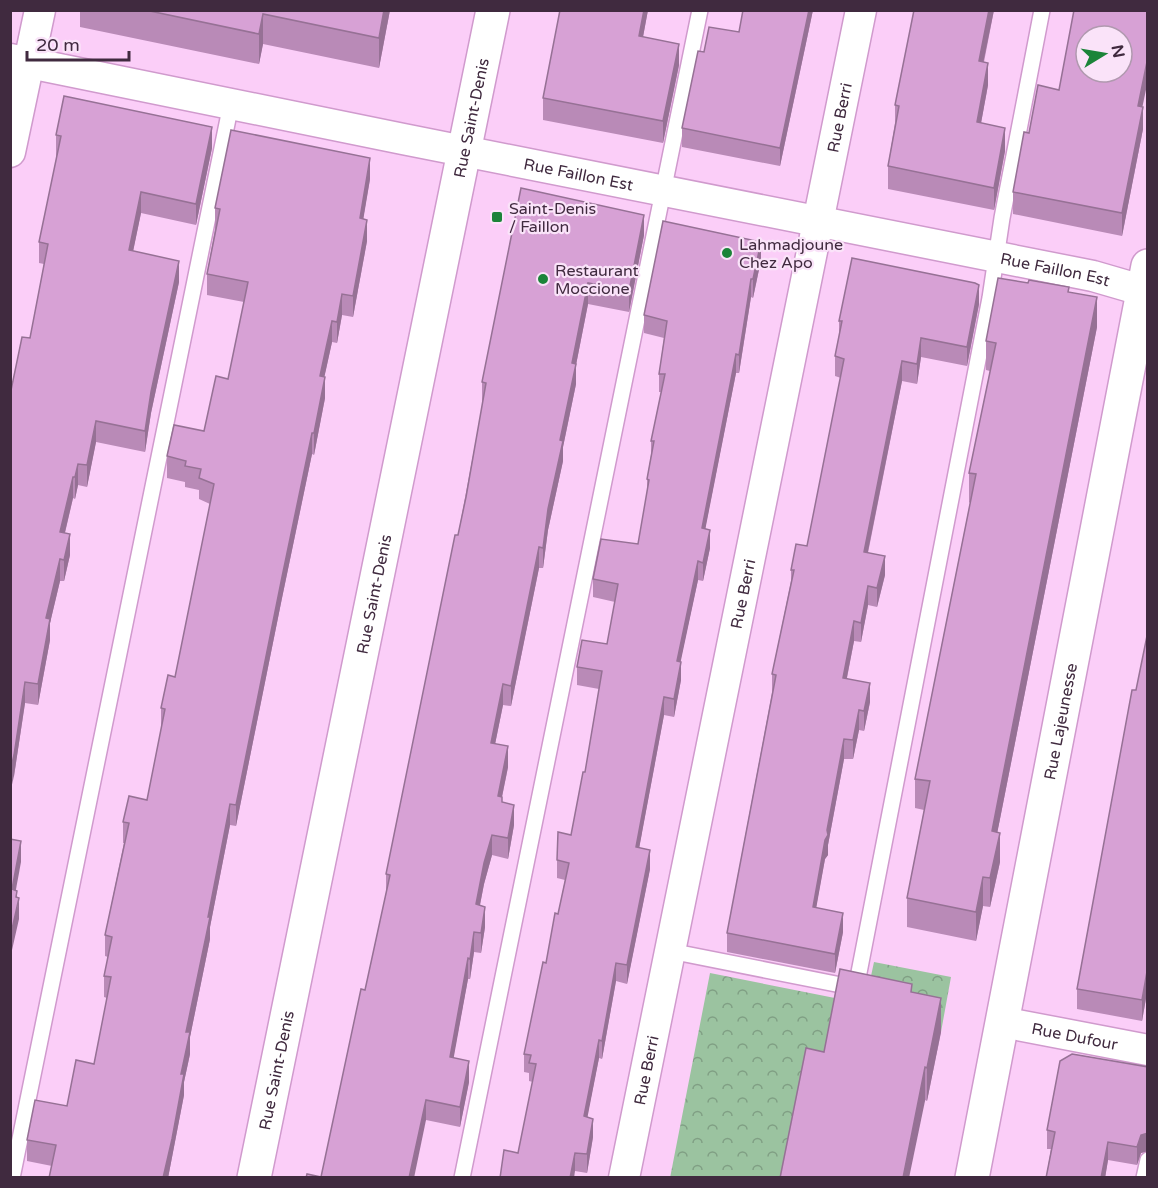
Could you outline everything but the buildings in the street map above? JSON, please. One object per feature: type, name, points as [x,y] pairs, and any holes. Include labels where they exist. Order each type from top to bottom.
[{"type":"main road","name":"Rue Saint-Denis","points":[[254,1178],[493,10]]},
{"type":"main road","name":"Rue Lajeunesse","points":[[972,1178],[1146,283]]},
{"type":"street","points":[[10,152],[20,61],[40,10]]},
{"type":"street","name":"Rue Berri","points":[[624,1178],[861,10]]},
{"type":"street","name":"Rue Faillon Est","points":[[20,61],[997,258],[1093,276],[1146,283]]},
{"type":"street","name":"Rue Dufour","points":[[1002,1022],[1148,1050]]},
{"type":"lane","points":[[462,1178],[700,10]]},
{"type":"lane","points":[[670,951],[856,988],[997,258],[1002,218],[1042,10]]},
{"type":"lane","points":[[12,1178],[231,104]]},
{"type":"lane","points":[[1144,1178],[1148,1160]]},
{"type":"green space","points":[[874,962],[951,977],[941,1032],[787,1177],[670,1178],[710,973],[865,1004]]},
{"type":"place","name":"Saint-Denis / Faillon","points":[[497,217]]},
{"type":"place","name":"Lahmadjoune Chez Apo","points":[[727,253]]},
{"type":"place","name":"Restaurant Moccione","points":[[543,279]]}]
